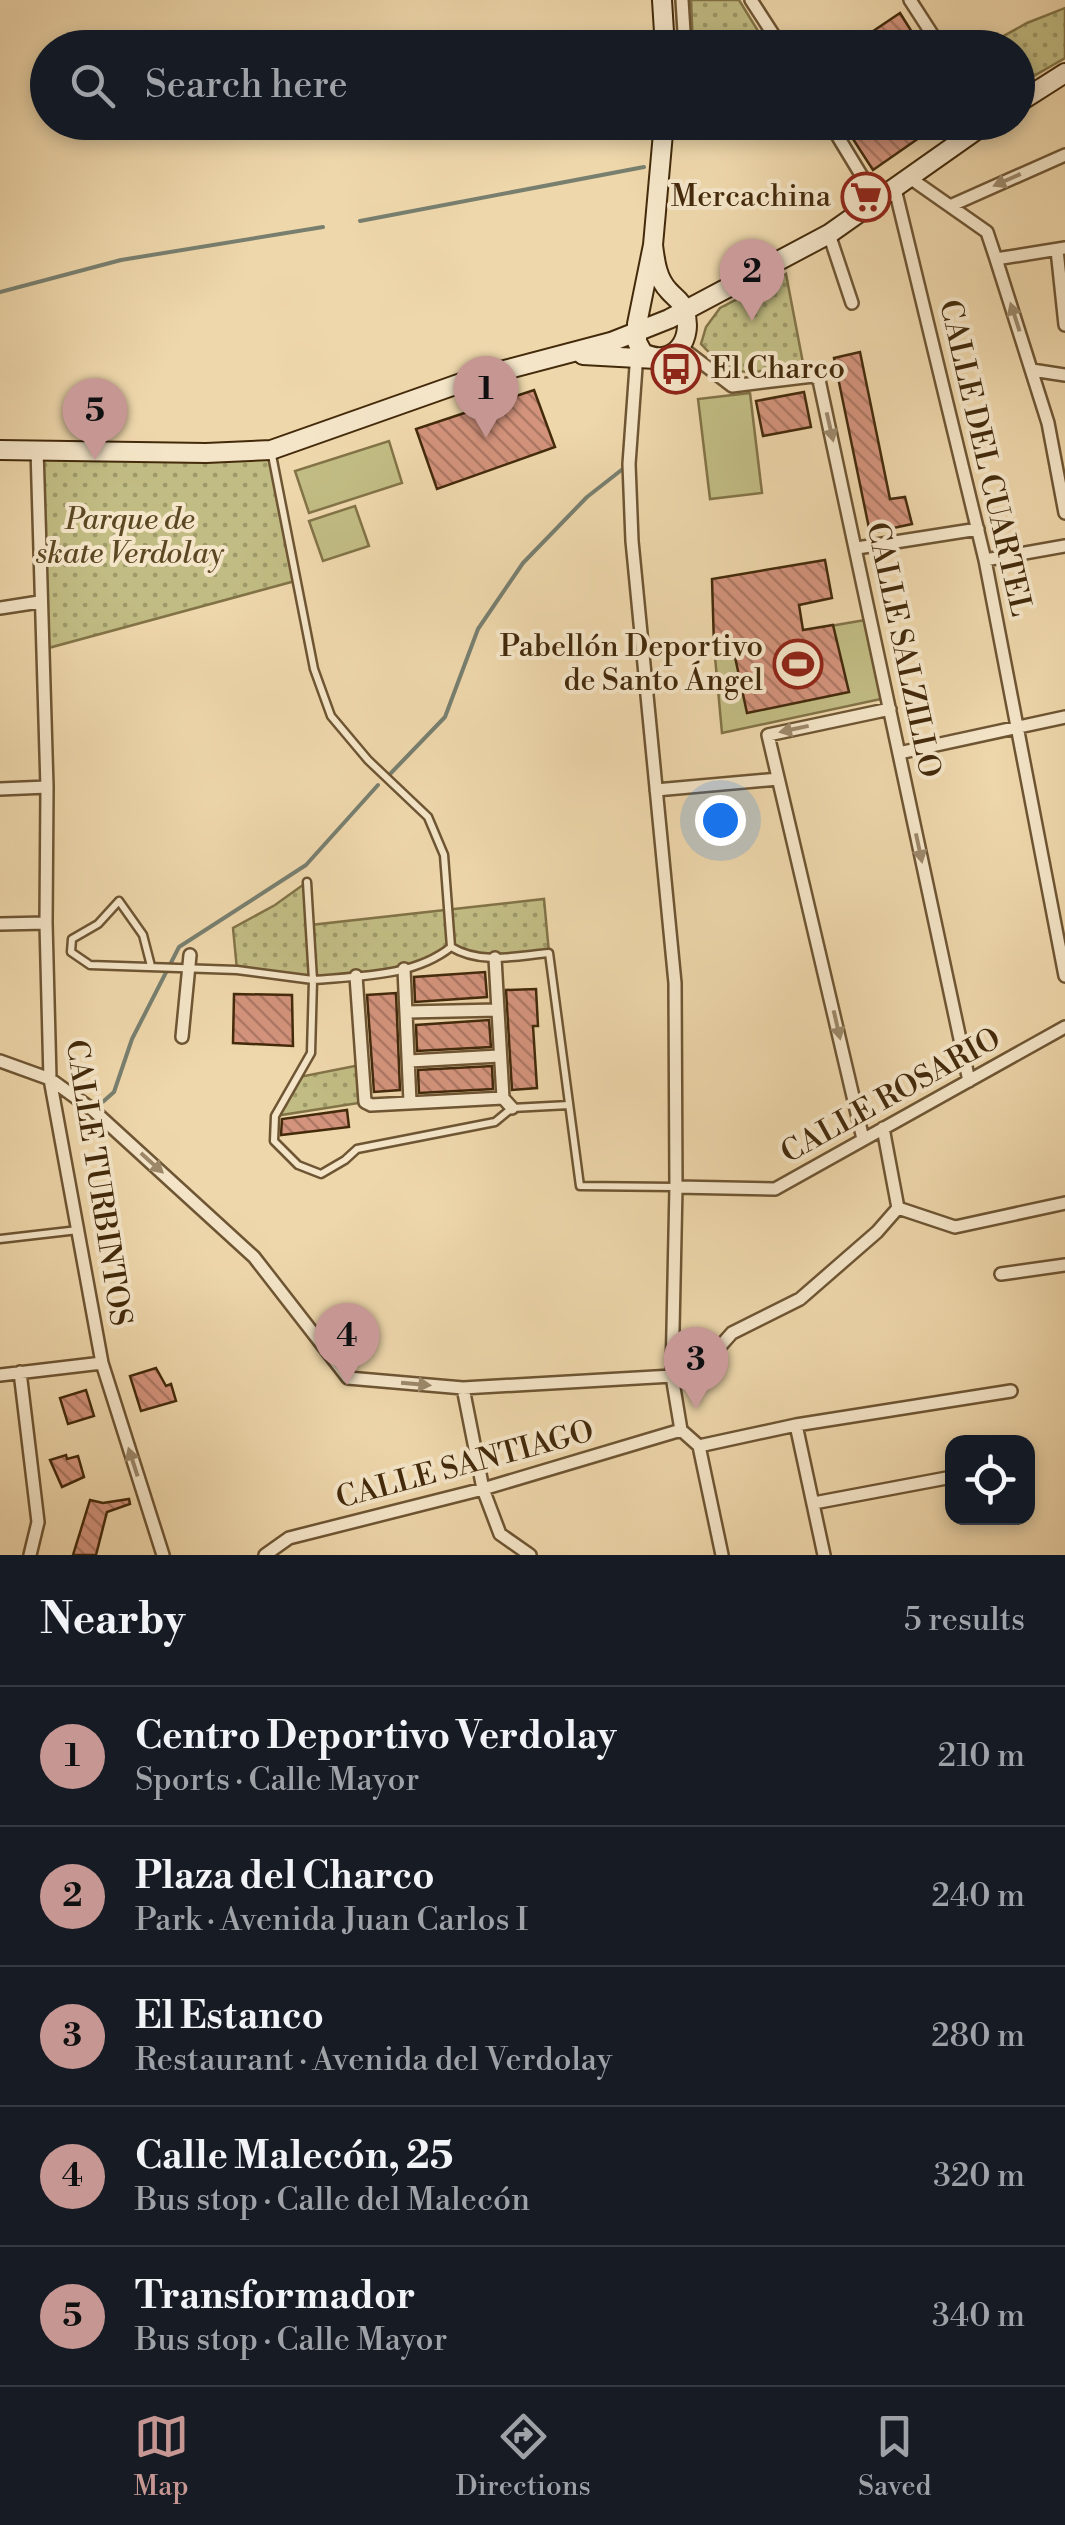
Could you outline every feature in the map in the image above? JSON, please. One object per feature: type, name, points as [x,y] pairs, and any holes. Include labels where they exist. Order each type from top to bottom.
[{"type":"main road","points":[[662,0],[664,30]]},
{"type":"main road","points":[[1035,93],[1065,74]]},
{"type":"main road","points":[[646,350],[642,307],[654,245],[663,140]]},
{"type":"main road","points":[[567,353],[646,350],[681,305],[737,283],[830,234],[963,140]]},
{"type":"main road","points":[[0,450],[271,450],[444,387],[567,353],[646,350],[676,354],[686,334],[681,305],[658,274],[654,245]]},
{"type":"main road","points":[[642,307],[662,296],[681,305]]},
{"type":"street","points":[[682,0],[684,30]]},
{"type":"street","points":[[751,0],[770,30]]},
{"type":"street","points":[[913,1],[930,30]]},
{"type":"street","points":[[840,140],[877,202]]},
{"type":"street","points":[[950,206],[1065,155]]},
{"type":"street","points":[[902,184],[950,206],[987,232],[1048,424],[1065,512]]},
{"type":"street","name":"CALLE DEL CUARTEL","points":[[902,184],[986,560],[1065,976]]},
{"type":"street","points":[[830,234],[852,303]]},
{"type":"street","points":[[996,260],[1061,249],[1065,325]]},
{"type":"street","name":"CALLE SALZILLO","points":[[682,347],[732,386],[817,377],[857,548],[969,1081]]},
{"type":"street","points":[[646,350],[637,382],[629,464],[632,541],[674,983],[676,1187],[672,1369],[681,1430],[699,1446],[722,1555]]},
{"type":"street","points":[[1032,370],[1065,375]]},
{"type":"street","name":"CALLE TURBINTOS","points":[[37,450],[47,786],[50,1079],[102,1364],[163,1555]]},
{"type":"street","points":[[857,548],[978,528]]},
{"type":"street","points":[[986,560],[1065,546]]},
{"type":"street","points":[[0,608],[39,602]]},
{"type":"street","points":[[864,1139],[768,735],[890,709]]},
{"type":"street","points":[[899,752],[1065,717]]},
{"type":"street","points":[[656,790],[778,779]]},
{"type":"street","points":[[0,789],[47,786]]},
{"type":"street","points":[[0,924],[46,923]]},
{"type":"street","points":[[182,1038],[190,955]]},
{"type":"street","points":[[356,976],[365,1102],[508,1103],[498,1056],[495,958]]},
{"type":"street","points":[[404,969],[410,1102]]},
{"type":"street","points":[[407,1012],[498,1010]]},
{"type":"street","name":"CALLE ROSARIO","points":[[676,1187],[774,1190],[1065,1027]]},
{"type":"street","points":[[410,1061],[498,1056]]},
{"type":"street","points":[[0,1060],[50,1079],[93,1110],[254,1257],[348,1378],[463,1388],[672,1369],[706,1361],[732,1333],[800,1299],[898,1208]]},
{"type":"street","points":[[883,1128],[898,1208]]},
{"type":"street","points":[[898,1208],[955,1227],[1065,1202]]},
{"type":"street","points":[[1001,1274],[1065,1265]]},
{"type":"street","points":[[0,1374],[102,1364]]},
{"type":"street","points":[[20,1372],[38,1522],[30,1555]]},
{"type":"street","points":[[463,1388],[484,1489],[500,1534],[530,1555]]},
{"type":"street","points":[[699,1446],[796,1425],[1011,1391]]},
{"type":"street","points":[[796,1425],[824,1555]]},
{"type":"street","name":"CALLE SANTIAGO","points":[[265,1555],[289,1538],[484,1489],[681,1430]]},
{"type":"street","points":[[814,1503],[945,1478]]},
{"type":"lane","points":[[271,450],[314,669],[331,716],[368,760],[428,816],[444,855],[451,948]]},
{"type":"lane","points":[[307,882],[313,980],[312,1053],[275,1116],[274,1141],[298,1165],[321,1174],[357,1148],[495,1122],[508,1103],[570,1105]]},
{"type":"lane","points":[[152,966],[143,935],[119,901],[98,924],[72,940],[71,952],[90,965],[237,970],[313,980],[404,969],[435,960],[451,948]]},
{"type":"lane","points":[[451,948],[465,956],[495,958],[549,953],[580,1186],[676,1187]]},
{"type":"lane","points":[[0,1239],[78,1230]]},
{"type":"green space","points":[[691,0],[739,0],[758,30],[692,30]]},
{"type":"green space","points":[[1065,8],[1065,58],[1035,75],[1035,30],[1014,30]]},
{"type":"green space","points":[[786,274],[803,363],[759,371],[737,370],[701,344],[706,327],[720,308]]},
{"type":"green space","points":[[750,393],[762,493],[710,499],[698,399]]},
{"type":"green space","points":[[389,441],[402,483],[309,513],[295,471]]},
{"type":"green space","name":"Parque de skate Verdolay","points":[[37,449],[271,450],[295,581],[41,650]]},
{"type":"green space","points":[[355,506],[369,546],[323,561],[309,521]]},
{"type":"green space","name":"Pabellón Deportivo de Santo Ángel","points":[[871,619],[884,683],[881,699],[722,733],[714,646]]},
{"type":"green space","points":[[307,882],[310,925],[544,899],[549,953],[495,958],[451,948],[404,969],[313,980],[237,970],[233,928]]},
{"type":"green space","points":[[360,1065],[365,1102],[275,1116],[299,1077]]},
{"type":"building","points":[[900,13],[911,30],[875,30]]},
{"type":"building","points":[[854,140],[916,140],[873,170]]},
{"type":"building","points":[[860,352],[890,499],[905,497],[912,524],[870,533],[834,358]]},
{"type":"building","points":[[534,390],[555,447],[437,489],[416,429]]},
{"type":"building","points":[[804,392],[811,427],[763,436],[756,401]]},
{"type":"building","points":[[825,560],[832,598],[799,605],[803,630],[833,625],[849,692],[747,713],[732,643],[714,646],[712,579]]},
{"type":"building","points":[[485,972],[487,997],[415,1002],[414,977]]},
{"type":"building","points":[[536,989],[538,1026],[533,1026],[537,1088],[512,1090],[506,990]]},
{"type":"building","points":[[396,993],[400,1090],[374,1092],[367,995]]},
{"type":"building","points":[[234,994],[292,995],[293,1046],[233,1043]]},
{"type":"building","points":[[489,1020],[491,1047],[417,1051],[416,1025]]},
{"type":"building","points":[[492,1066],[493,1089],[419,1093],[418,1070]]},
{"type":"building","points":[[347,1110],[349,1127],[281,1135],[282,1119]]},
{"type":"building","points":[[156,1368],[166,1386],[171,1384],[176,1401],[141,1411],[130,1376]]},
{"type":"building","points":[[86,1390],[94,1416],[68,1424],[60,1398]]},
{"type":"building","points":[[66,1455],[67,1459],[78,1456],[84,1477],[62,1487],[50,1460]]},
{"type":"building","points":[[129,1499],[130,1504],[107,1512],[96,1555],[73,1555],[90,1500],[103,1503]]},
{"type":"waterway","points":[[360,221],[644,167]]},
{"type":"waterway","points":[[0,292],[121,260],[323,227]]},
{"type":"waterway","points":[[391,773],[445,717],[478,629],[523,563],[587,497],[624,468]]},
{"type":"waterway","points":[[97,1107],[114,1092],[132,1039],[179,947],[306,865],[378,785]]},
{"type":"place","name":"Mercachina","points":[[866,197]]},
{"type":"place","name":"Plaza del Charco","points":[[752,321]]},
{"type":"place","name":"El Charco","points":[[676,369]]},
{"type":"place","name":"Centro Deportivo Verdolay","points":[[486,438]]},
{"type":"place","name":"Transformador","points":[[95,460]]},
{"type":"place","name":"Pabellón Deportivo de Santo Ángel","points":[[798,664]]},
{"type":"place","name":"Calle Malecón, 25","points":[[347,1385]]},
{"type":"place","name":"El Estanco","points":[[696,1409]]}]
